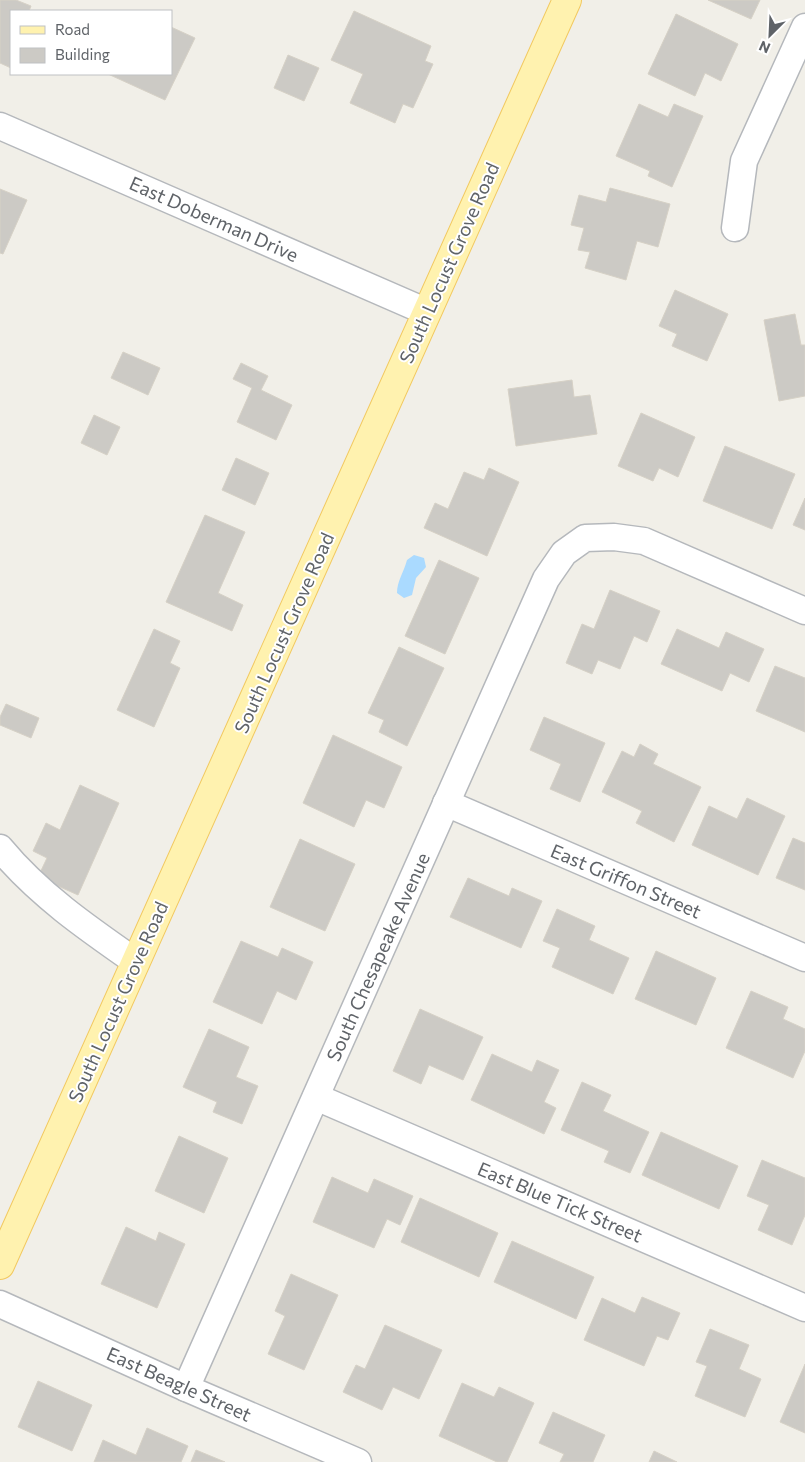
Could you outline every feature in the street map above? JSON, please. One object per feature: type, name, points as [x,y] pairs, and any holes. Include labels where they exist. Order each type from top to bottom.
[{"type":"main road","name":"South Locust Grove Road","points":[[0,1265],[567,0]]},
{"type":"street","points":[[734,228],[744,161],[805,27]]},
{"type":"street","name":"East Doberman Drive","points":[[0,126],[427,312]]},
{"type":"street","name":"South Chesapeake Avenue","points":[[186,1388],[546,579],[564,553],[585,538],[614,536],[644,541],[805,611]]},
{"type":"street","name":"East Griffon Street","points":[[446,803],[805,958]]},
{"type":"street","points":[[0,848],[16,868],[69,915],[136,962]]},
{"type":"street","name":"East Blue Tick Street","points":[[316,1097],[805,1308]]},
{"type":"street","name":"East Beagle Street","points":[[0,1304],[186,1388],[358,1462]]},
{"type":"water","points":[[414,555],[424,558],[426,567],[416,578],[412,595],[404,598],[397,593],[398,584],[407,560]]},
{"type":"building","points":[[0,0],[16,0],[31,6],[29,10],[10,10],[10,68],[0,63]]},
{"type":"building","points":[[708,0],[760,0],[751,19]]},
{"type":"building","points":[[354,11],[431,46],[425,61],[433,64],[413,108],[403,104],[395,123],[350,103],[363,74],[331,60]]},
{"type":"building","points":[[676,14],[738,44],[721,81],[705,73],[695,96],[648,74]]},
{"type":"building","points":[[172,27],[195,38],[165,100],[110,75],[172,75]]},
{"type":"building","points":[[288,55],[319,68],[304,101],[274,88]]},
{"type":"building","points":[[639,104],[668,117],[674,104],[703,116],[672,187],[648,176],[650,171],[616,156]]},
{"type":"building","points":[[610,188],[670,204],[658,247],[637,241],[626,280],[585,268],[590,252],[578,250],[584,228],[571,225],[579,195],[606,202]]},
{"type":"building","points":[[0,189],[27,200],[3,254],[0,253]]},
{"type":"building","points":[[675,290],[728,314],[707,361],[672,346],[677,334],[659,326]]},
{"type":"building","points":[[795,314],[801,345],[805,345],[805,396],[779,401],[764,320]]},
{"type":"building","points":[[123,352],[160,368],[148,395],[111,378]]},
{"type":"building","points":[[241,363],[268,376],[261,390],[292,405],[276,440],[237,422],[252,388],[233,379]]},
{"type":"building","points":[[572,380],[574,397],[590,395],[597,434],[516,446],[508,389]]},
{"type":"building","points":[[641,413],[695,437],[678,477],[659,468],[653,481],[618,466]]},
{"type":"building","points":[[94,415],[120,427],[107,455],[81,443]]},
{"type":"building","points":[[725,446],[795,474],[772,529],[703,501]]},
{"type":"building","points":[[236,458],[269,473],[255,505],[222,490]]},
{"type":"building","points":[[489,468],[519,482],[487,556],[424,528],[435,503],[448,509],[464,472],[484,480]]},
{"type":"building","points":[[805,498],[805,530],[793,525]]},
{"type":"building","points":[[205,515],[245,532],[218,593],[243,605],[232,631],[166,602]]},
{"type":"building","points":[[439,560],[479,578],[445,654],[405,636]]},
{"type":"building","points":[[610,590],[660,611],[647,642],[634,636],[620,669],[598,660],[592,674],[566,663],[582,624],[594,629]]},
{"type":"building","points":[[154,629],[180,641],[170,663],[180,668],[154,727],[117,710]]},
{"type":"building","points":[[677,629],[719,648],[726,632],[764,649],[749,682],[730,673],[722,691],[661,664]]},
{"type":"building","points":[[399,647],[444,668],[407,746],[379,732],[384,720],[368,713]]},
{"type":"building","points":[[775,666],[805,678],[805,732],[756,711]]},
{"type":"building","points":[[6,704],[39,718],[31,738],[0,725],[0,717]]},
{"type":"building","points":[[544,717],[605,743],[580,802],[550,789],[561,764],[530,750]]},
{"type":"building","points":[[333,735],[402,767],[384,808],[366,800],[354,827],[303,803]]},
{"type":"building","points":[[640,744],[658,754],[653,764],[701,787],[674,842],[636,823],[642,811],[602,792],[622,751],[634,757]]},
{"type":"building","points":[[80,785],[119,803],[78,895],[38,877],[47,858],[33,851],[46,823],[60,830]]},
{"type":"building","points":[[747,798],[785,816],[758,875],[692,845],[709,806],[737,819]]},
{"type":"building","points":[[793,838],[805,843],[805,890],[776,878]]},
{"type":"building","points":[[300,839],[355,864],[325,931],[270,907]]},
{"type":"building","points":[[468,878],[509,896],[512,888],[542,901],[521,948],[450,917]]},
{"type":"building","points":[[557,909],[595,926],[589,940],[629,958],[613,994],[552,967],[560,948],[543,941]]},
{"type":"building","points":[[241,941],[278,957],[282,948],[313,962],[296,1000],[277,991],[262,1024],[213,1002]]},
{"type":"building","points":[[656,951],[716,978],[696,1025],[635,999]]},
{"type":"building","points":[[751,991],[788,1007],[783,1019],[805,1029],[805,1051],[793,1078],[726,1048]]},
{"type":"building","points":[[420,1009],[483,1037],[463,1080],[429,1065],[421,1084],[393,1071]]},
{"type":"building","points":[[209,1029],[249,1047],[236,1077],[258,1086],[242,1124],[213,1112],[217,1102],[183,1087]]},
{"type":"building","points":[[492,1054],[532,1072],[537,1060],[559,1070],[544,1102],[556,1108],[544,1134],[471,1100]]},
{"type":"building","points":[[582,1082],[611,1095],[603,1111],[649,1132],[630,1173],[604,1162],[609,1151],[561,1130]]},
{"type":"building","points":[[661,1132],[738,1166],[719,1209],[642,1175]]},
{"type":"building","points":[[179,1136],[228,1158],[204,1213],[155,1191]]},
{"type":"building","points":[[762,1160],[805,1178],[805,1215],[792,1245],[758,1230],[769,1205],[747,1196]]},
{"type":"building","points":[[332,1177],[368,1193],[374,1179],[413,1196],[400,1225],[387,1219],[374,1248],[313,1222]]},
{"type":"building","points":[[420,1198],[498,1233],[479,1277],[401,1242]]},
{"type":"building","points":[[126,1227],[156,1241],[159,1232],[185,1244],[157,1308],[101,1284]]},
{"type":"building","points":[[512,1241],[594,1277],[576,1319],[494,1282]]},
{"type":"building","points":[[291,1274],[338,1295],[304,1370],[268,1354],[285,1316],[275,1311]]},
{"type":"building","points":[[642,1297],[680,1313],[668,1340],[657,1336],[644,1366],[584,1340],[602,1298],[635,1313]]},
{"type":"building","points":[[385,1325],[442,1350],[419,1399],[393,1387],[382,1410],[343,1392],[356,1365],[365,1369]]},
{"type":"building","points":[[710,1329],[749,1345],[739,1369],[761,1379],[745,1417],[695,1396],[707,1366],[696,1362]]},
{"type":"building","points":[[805,1364],[805,1433],[780,1422]]},
{"type":"building","points":[[38,1381],[92,1405],[72,1451],[18,1427]]},
{"type":"building","points":[[462,1383],[494,1397],[499,1387],[534,1403],[507,1462],[497,1462],[439,1436]]},
{"type":"building","points":[[553,1412],[605,1435],[593,1462],[560,1462],[564,1454],[539,1443]]},
{"type":"building","points":[[147,1428],[188,1446],[181,1462],[94,1462],[103,1440],[136,1455]]},
{"type":"building","points":[[196,1450],[225,1462],[191,1462]]},
{"type":"building","points":[[654,1451],[677,1462],[649,1462]]}]
